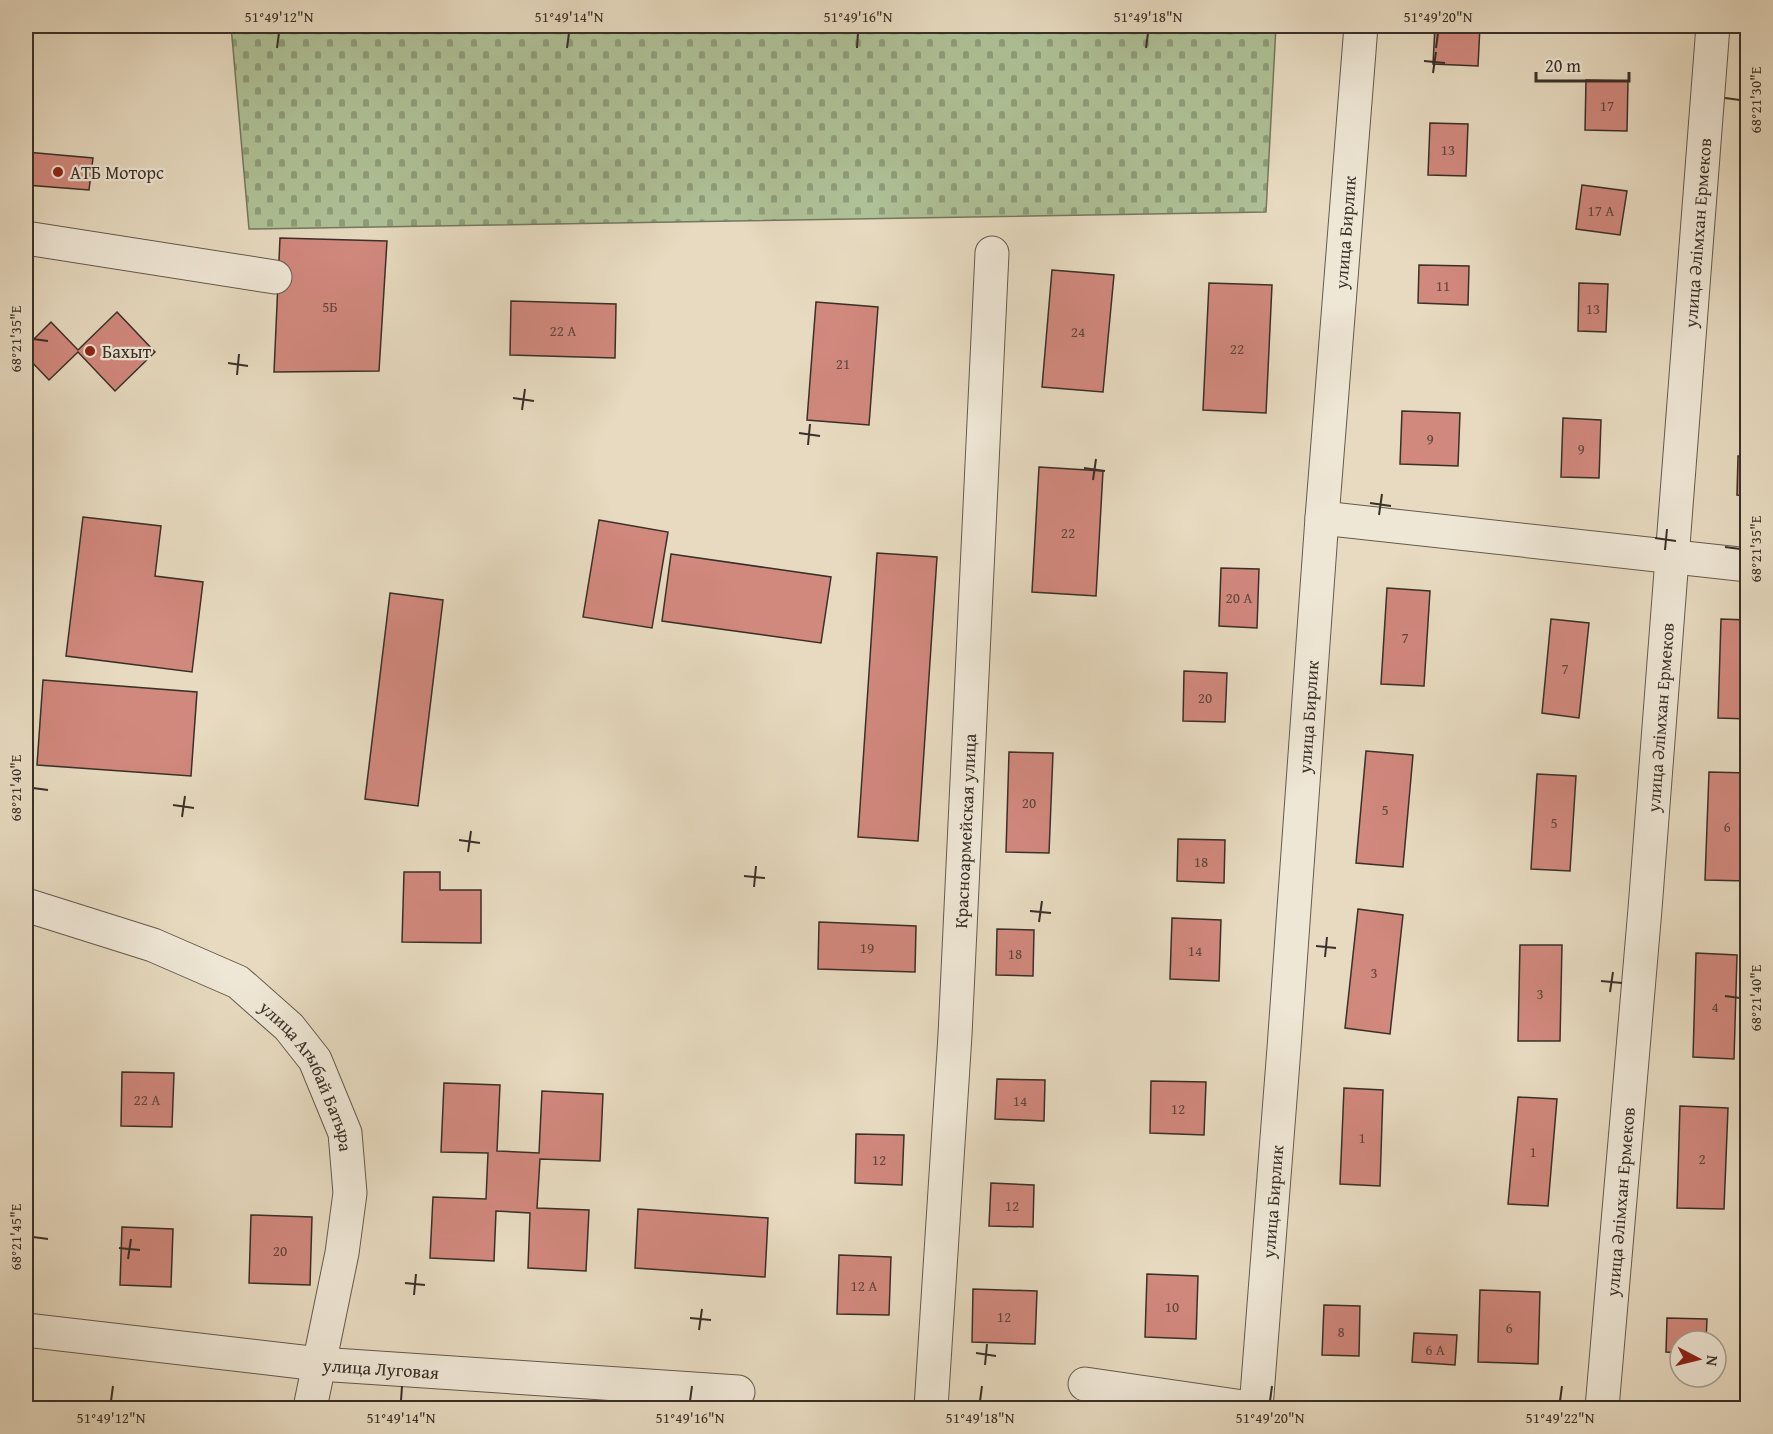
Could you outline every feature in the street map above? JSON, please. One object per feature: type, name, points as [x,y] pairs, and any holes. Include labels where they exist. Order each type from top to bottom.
[{"type":"street","name":"улица Бирлик","points":[[1256,1408],[1361,26]]},
{"type":"street","name":"улица Әлімхан Ермеков","points":[[1602,1408],[1673,556],[1713,26]]},
{"type":"street","points":[[26,238],[275,277]]},
{"type":"street","name":"Красноармейская улица","points":[[931,1408],[956,1035],[992,253]]},
{"type":"street","points":[[1322,518],[1748,565]]},
{"type":"street","name":"улица Агыбай Батыра","points":[[26,905],[153,945],[238,982],[289,1027],[315,1060],[345,1133],[350,1193],[342,1252],[310,1408]]},
{"type":"street","name":"улица Луговая","points":[[26,1330],[319,1364],[629,1396],[738,1392]]},
{"type":"street","points":[[1085,1384],[1250,1408]]},
{"type":"green space","points":[[231,26],[1276,26],[1266,212],[249,229]]},
{"type":"building","points":[[1435,26],[1480,26],[1478,66],[1433,64]]},
{"type":"building","points":[[1595,26],[1637,26],[1637,33],[1595,30]]},
{"type":"building","points":[[1586,80],[1628,81],[1627,131],[1585,130]]},
{"type":"building","points":[[1430,123],[1468,124],[1466,176],[1428,175]]},
{"type":"building","name":"АТБ Моторс","points":[[26,152],[93,158],[89,190],[26,185]]},
{"type":"building","points":[[1582,185],[1627,191],[1620,235],[1576,229]]},
{"type":"building","points":[[280,238],[387,241],[379,371],[274,372]]},
{"type":"building","points":[[1419,265],[1469,266],[1468,305],[1418,303]]},
{"type":"building","points":[[1052,270],[1114,275],[1103,392],[1042,387]]},
{"type":"building","points":[[1209,283],[1272,285],[1266,413],[1203,410]]},
{"type":"building","points":[[1579,283],[1608,284],[1606,332],[1578,331]]},
{"type":"building","points":[[511,301],[616,304],[615,358],[510,355]]},
{"type":"building","points":[[816,302],[878,307],[869,425],[807,420]]},
{"type":"building","name":"Бахыт","points":[[117,312],[155,352],[115,391],[78,352],[49,380],[27,357],[26,359],[26,343],[28,345],[51,322],[78,350]]},
{"type":"building","points":[[1402,411],[1460,413],[1458,466],[1400,464]]},
{"type":"building","points":[[1563,418],[1601,420],[1599,478],[1561,477]]},
{"type":"building","points":[[1738,456],[1748,456],[1748,496],[1737,495]]},
{"type":"building","points":[[1039,467],[1103,471],[1096,596],[1032,592]]},
{"type":"building","points":[[83,517],[161,526],[155,576],[203,582],[192,672],[66,656]]},
{"type":"building","points":[[599,520],[668,532],[652,628],[583,617]]},
{"type":"building","points":[[877,553],[937,557],[918,841],[858,837]]},
{"type":"building","points":[[671,554],[831,577],[821,643],[662,621]]},
{"type":"building","points":[[1221,568],[1259,569],[1257,628],[1219,626]]},
{"type":"building","points":[[1387,588],[1430,591],[1424,686],[1381,684]]},
{"type":"building","points":[[390,593],[443,600],[418,806],[365,799]]},
{"type":"building","points":[[1551,619],[1589,623],[1579,718],[1542,713]]},
{"type":"building","points":[[1721,619],[1748,620],[1748,719],[1718,718]]},
{"type":"building","points":[[1184,671],[1227,673],[1225,722],[1183,721]]},
{"type":"building","points":[[43,680],[197,692],[191,776],[37,765]]},
{"type":"building","points":[[1366,751],[1413,755],[1403,867],[1356,863]]},
{"type":"building","points":[[1009,752],[1053,753],[1049,853],[1006,852]]},
{"type":"building","points":[[1709,772],[1748,773],[1748,881],[1705,880]]},
{"type":"building","points":[[1537,774],[1576,776],[1570,871],[1531,869]]},
{"type":"building","points":[[1178,839],[1225,840],[1224,883],[1177,881]]},
{"type":"building","points":[[404,872],[440,872],[440,890],[481,890],[481,943],[402,942]]},
{"type":"building","points":[[1358,909],[1403,915],[1390,1034],[1345,1028]]},
{"type":"building","points":[[1172,918],[1221,920],[1219,981],[1170,979]]},
{"type":"building","points":[[819,922],[916,926],[915,972],[818,969]]},
{"type":"building","points":[[997,929],[1034,930],[1033,976],[996,975]]},
{"type":"building","points":[[1520,945],[1562,945],[1560,1041],[1518,1041]]},
{"type":"building","points":[[1696,953],[1737,955],[1734,1059],[1693,1057]]},
{"type":"building","points":[[26,1068],[30,1068],[29,1114],[26,1114]]},
{"type":"building","points":[[122,1072],[174,1073],[172,1127],[121,1126]]},
{"type":"building","points":[[997,1079],[1045,1080],[1044,1121],[995,1119]]},
{"type":"building","points":[[1151,1081],[1206,1082],[1204,1135],[1150,1133]]},
{"type":"building","points":[[444,1083],[500,1085],[497,1151],[539,1153],[542,1091],[603,1094],[600,1161],[540,1159],[537,1208],[589,1210],[586,1271],[528,1268],[530,1213],[496,1211],[494,1261],[430,1258],[433,1197],[486,1199],[488,1153],[441,1152]]},
{"type":"building","points":[[1344,1088],[1383,1090],[1380,1186],[1340,1184]]},
{"type":"building","points":[[1518,1097],[1557,1099],[1548,1206],[1508,1204]]},
{"type":"building","points":[[1680,1106],[1728,1108],[1724,1209],[1677,1208]]},
{"type":"building","points":[[856,1134],[904,1135],[902,1185],[855,1183]]},
{"type":"building","points":[[991,1183],[1034,1185],[1033,1227],[989,1226]]},
{"type":"building","points":[[638,1209],[768,1218],[765,1277],[635,1268]]},
{"type":"building","points":[[251,1215],[312,1217],[310,1285],[249,1283]]},
{"type":"building","points":[[122,1227],[173,1229],[171,1287],[120,1285]]},
{"type":"building","points":[[839,1255],[891,1257],[889,1315],[837,1314]]},
{"type":"building","points":[[1147,1274],[1198,1276],[1196,1339],[1145,1337]]},
{"type":"building","points":[[973,1289],[1037,1291],[1035,1344],[972,1342]]},
{"type":"building","points":[[1480,1290],[1540,1292],[1538,1364],[1478,1362]]},
{"type":"building","points":[[1324,1305],[1360,1306],[1359,1356],[1322,1355]]},
{"type":"building","points":[[1667,1318],[1707,1319],[1707,1329],[1668,1329],[1668,1352],[1666,1352]]},
{"type":"building","points":[[1414,1333],[1457,1335],[1455,1365],[1412,1362]]},
{"type":"building","points":[[26,1400],[32,1400],[31,1408],[26,1408]]},
{"type":"building","points":[[103,1406],[156,1408],[103,1408]]},
{"type":"place","name":"АТБ Моторс","points":[[58,172]]},
{"type":"place","name":"Бахыт","points":[[90,351]]}]
